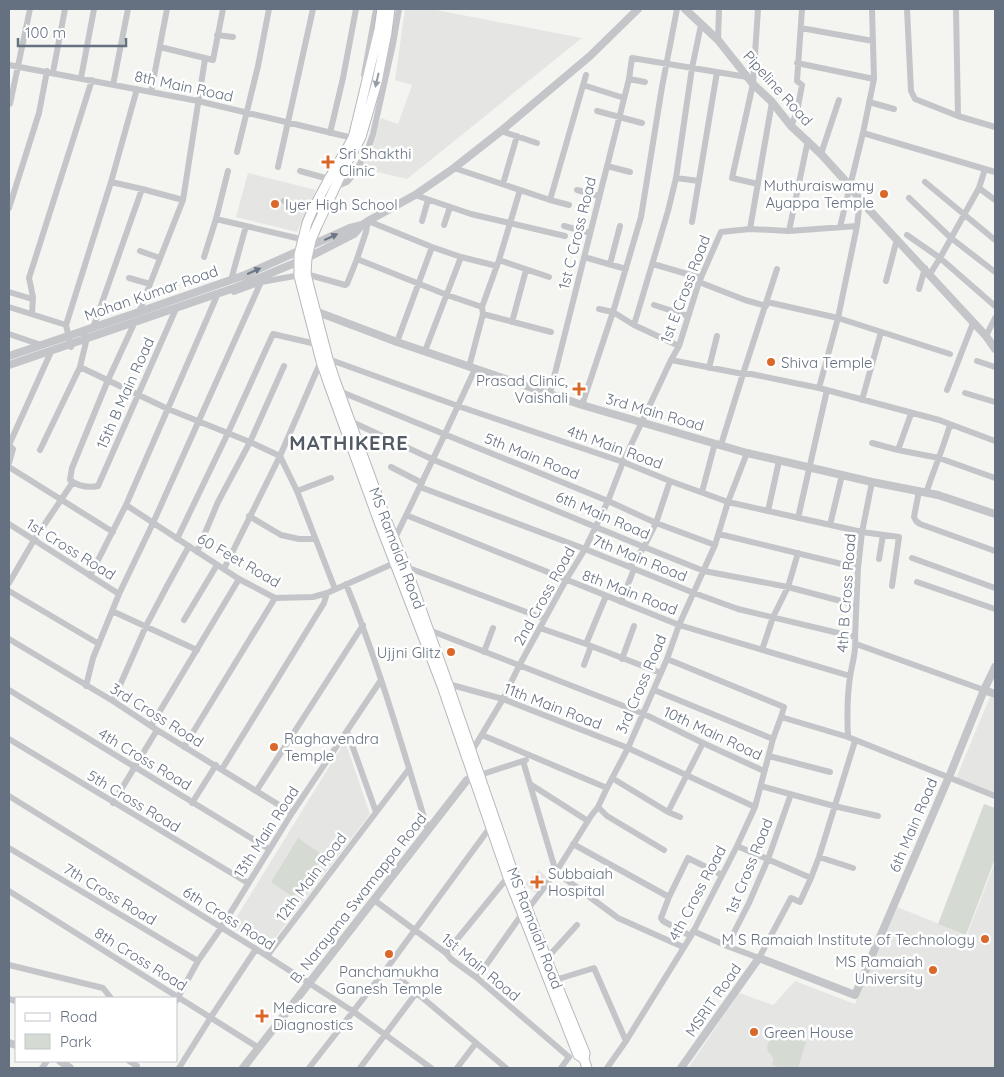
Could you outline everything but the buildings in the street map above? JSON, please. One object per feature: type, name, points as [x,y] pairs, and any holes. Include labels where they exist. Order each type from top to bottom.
[{"type":"main road","points":[[382,9],[383,31]]},
{"type":"main road","points":[[383,31],[390,9]]},
{"type":"main road","name":"MS Ramaiah Road","points":[[303,260],[300,251],[308,242],[307,223],[352,138],[383,31]]},
{"type":"main road","name":"MS Ramaiah Road","points":[[383,31],[377,82],[361,137],[308,242],[303,260],[303,275],[316,344],[339,391],[394,540],[442,686],[476,776],[496,821],[525,911],[578,1056],[586,1064]]},
{"type":"main road","name":"MS Ramaiah Road","points":[[303,275],[315,311],[324,360],[401,563],[429,630],[472,751],[476,776],[508,877],[546,958],[586,1053],[586,1064]]},
{"type":"street","points":[[9,104],[11,86],[18,66],[30,9]]},
{"type":"street","points":[[9,208],[39,113],[64,9]]},
{"type":"street","points":[[81,78],[94,9]]},
{"type":"street","points":[[114,85],[128,9]]},
{"type":"street","points":[[151,92],[167,9]]},
{"type":"street","points":[[160,48],[213,60],[223,9]]},
{"type":"street","points":[[237,152],[258,66],[269,9]]},
{"type":"street","points":[[278,167],[313,9]]},
{"type":"street","points":[[330,133],[356,9]]},
{"type":"street","name":"MS Ramaiah Road","points":[[352,138],[376,9]]},
{"type":"street","points":[[335,187],[347,182],[354,174],[373,134],[399,9]]},
{"type":"street","points":[[216,219],[308,242],[365,223],[415,195],[454,168],[590,56],[638,9]]},
{"type":"street","points":[[582,405],[613,312],[641,217],[677,9]]},
{"type":"street","name":"Pipeline Road","points":[[685,9],[718,40],[753,84],[772,102],[791,126],[821,154],[860,200]]},
{"type":"street","points":[[718,40],[719,9]]},
{"type":"street","points":[[758,9],[753,84],[732,178],[758,184]]},
{"type":"street","points":[[791,126],[797,112],[802,85],[796,82],[802,9]]},
{"type":"street","points":[[840,227],[874,79],[872,9]]},
{"type":"street","points":[[907,9],[911,91],[915,98],[958,116],[995,127]]},
{"type":"street","points":[[956,9],[958,116]]},
{"type":"street","points":[[375,18],[397,21]]},
{"type":"street","points":[[634,325],[667,215],[676,178],[692,68],[701,25]]},
{"type":"street","points":[[801,28],[873,41]]},
{"type":"street","points":[[217,35],[233,38]]},
{"type":"street","name":"1st C Cross Road","points":[[550,394],[624,98],[632,58],[667,63]]},
{"type":"street","points":[[139,312],[183,200],[205,59]]},
{"type":"street","points":[[667,63],[747,77]]},
{"type":"street","points":[[798,64],[874,79]]},
{"type":"street","name":"8th Main Road","points":[[9,65],[198,101],[352,138]]},
{"type":"street","points":[[692,222],[717,72]]},
{"type":"street","points":[[550,200],[586,75]]},
{"type":"street","points":[[32,314],[29,278],[92,80]]},
{"type":"street","points":[[628,80],[645,82]]},
{"type":"street","points":[[583,85],[624,98]]},
{"type":"street","points":[[70,342],[66,325],[111,182],[137,89]]},
{"type":"street","points":[[821,154],[840,100]]},
{"type":"street","points":[[750,229],[772,102]]},
{"type":"street","points":[[869,102],[894,109]]},
{"type":"street","points":[[597,111],[642,123]]},
{"type":"street","points":[[501,131],[537,143]]},
{"type":"street","points":[[863,133],[995,172]]},
{"type":"street","points":[[503,184],[516,136]]},
{"type":"street","points":[[789,230],[808,140]]},
{"type":"street","points":[[607,166],[630,172]]},
{"type":"street","points":[[454,168],[550,200],[569,204]]},
{"type":"street","points":[[920,290],[927,271],[940,258],[979,188],[985,168]]},
{"type":"street","points":[[204,257],[228,171]]},
{"type":"street","points":[[300,171],[329,179]]},
{"type":"street","points":[[676,178],[699,182]]},
{"type":"street","points":[[111,182],[183,200]]},
{"type":"street","points":[[925,182],[995,240]]},
{"type":"street","points":[[979,188],[995,200]]},
{"type":"street","points":[[93,328],[142,189]]},
{"type":"street","points":[[394,540],[434,460],[458,406],[472,368],[483,314],[482,307],[498,263],[520,190]]},
{"type":"street","points":[[577,190],[599,196]]},
{"type":"street","points":[[415,195],[471,214],[565,236]]},
{"type":"street","points":[[909,198],[951,238],[995,272]]},
{"type":"street","points":[[422,221],[428,200]]},
{"type":"street","points":[[819,388],[838,318],[857,226],[860,200]]},
{"type":"street","points":[[860,200],[986,336],[995,349]]},
{"type":"street","points":[[284,201],[313,209]]},
{"type":"street","points":[[444,225],[450,207]]},
{"type":"street","points":[[365,223],[461,257],[498,263],[549,277]]},
{"type":"street","points":[[85,337],[133,326],[261,282],[303,275],[346,285],[366,232],[365,223]]},
{"type":"street","points":[[9,366],[70,342],[237,287],[303,260],[354,234],[365,223]]},
{"type":"street","points":[[231,280],[246,226]]},
{"type":"street","points":[[564,226],[590,233]]},
{"type":"street","points":[[610,264],[620,226]]},
{"type":"street","name":"1st E Cross Road","points":[[643,422],[679,346],[700,280],[721,232],[750,229],[789,230],[857,226]]},
{"type":"street","points":[[907,235],[940,258],[995,306]]},
{"type":"street","points":[[886,281],[897,239]]},
{"type":"street","points":[[397,342],[432,247]]},
{"type":"street","points":[[140,251],[160,258]]},
{"type":"street","name":"Mohan Kumar Road","points":[[9,356],[42,344],[70,342],[85,337],[93,328],[231,280],[300,251]]},
{"type":"street","points":[[424,351],[461,257]]},
{"type":"street","points":[[584,258],[626,268]]},
{"type":"street","points":[[356,259],[482,307]]},
{"type":"street","points":[[652,264],[700,280],[745,300],[838,318],[950,354]]},
{"type":"street","points":[[702,492],[777,268]]},
{"type":"street","points":[[512,322],[526,270]]},
{"type":"street","points":[[129,278],[150,284]]},
{"type":"street","points":[[86,686],[93,658],[119,594],[153,523],[261,282]]},
{"type":"street","points":[[9,292],[32,299]]},
{"type":"street","points":[[90,576],[126,505],[216,298]]},
{"type":"street","points":[[654,305],[688,316]]},
{"type":"street","points":[[9,307],[66,325]]},
{"type":"street","points":[[599,309],[613,312],[634,325],[679,346]]},
{"type":"street","name":"15th B Main Road","points":[[73,482],[87,486],[98,486],[175,311]]},
{"type":"street","name":"3rd Main Road","points":[[315,311],[397,342],[582,405],[747,453],[938,495],[995,514]]},
{"type":"street","points":[[483,314],[551,332]]},
{"type":"street","points":[[986,336],[995,318]]},
{"type":"street","points":[[948,390],[973,323]]},
{"type":"street","points":[[9,583],[34,540],[73,482],[70,480],[72,468],[108,380],[133,326]]},
{"type":"street","points":[[862,400],[881,332]]},
{"type":"street","points":[[9,334],[42,344]]},
{"type":"street","points":[[177,539],[273,334],[316,344]]},
{"type":"street","points":[[709,368],[717,336]]},
{"type":"street","points":[[40,450],[80,367],[85,337]]},
{"type":"street","points":[[9,366],[50,354],[70,342]]},
{"type":"street","points":[[50,354],[9,445],[13,450],[9,465],[60,500],[113,532]]},
{"type":"street","points":[[224,569],[280,456],[324,360]]},
{"type":"street","name":"4th Main Road","points":[[324,360],[623,462],[728,502],[862,532],[899,537],[892,586]]},
{"type":"street","points":[[671,360],[819,388],[939,420],[995,441]]},
{"type":"street","points":[[977,362],[995,367]]},
{"type":"street","points":[[197,552],[218,502],[250,442],[284,366]]},
{"type":"street","points":[[80,367],[168,409],[280,456],[297,491],[335,589]]},
{"type":"street","points":[[798,518],[827,390]]},
{"type":"street","name":"5th Main Road","points":[[339,391],[608,501],[656,523],[715,545]]},
{"type":"street","points":[[965,393],[995,402]]},
{"type":"street","points":[[898,450],[911,414]]},
{"type":"street","name":"6th Main Road","points":[[350,421],[434,460],[644,548],[704,570],[788,587],[856,605]]},
{"type":"street","name":"2nd Cross Road","points":[[472,751],[503,699],[566,580],[585,549],[608,501],[623,462],[643,422]]},
{"type":"street","points":[[950,425],[939,458],[914,517],[920,524],[995,551]]},
{"type":"street","points":[[872,443],[939,458],[995,478]]},
{"type":"street","name":"3rd Cross Road","points":[[477,978],[525,911],[556,872],[598,807],[628,748],[668,659],[680,625],[715,545],[728,502],[747,453]]},
{"type":"street","points":[[768,511],[779,461]]},
{"type":"street","name":"7th Main Road","points":[[391,467],[421,485],[694,593],[738,609],[856,641],[984,690]]},
{"type":"street","points":[[830,525],[842,475]]},
{"type":"street","points":[[297,491],[331,478]]},
{"type":"street","points":[[622,602],[632,568],[656,523],[670,481]]},
{"type":"street","name":"4th B Cross Road","points":[[848,737],[847,707],[856,641],[858,568],[862,532],[872,482]]},
{"type":"street","name":"60 Feet Road","points":[[126,505],[217,565],[276,598],[313,597],[401,563]]},
{"type":"street","name":"8th Main Road","points":[[406,515],[680,625],[850,676]]},
{"type":"street","points":[[249,516],[281,535],[299,539],[314,538]]},
{"type":"street","name":"1st Cross Road","points":[[9,524],[119,594]]},
{"type":"street","points":[[719,534],[858,568]]},
{"type":"street","points":[[879,560],[883,535]]},
{"type":"street","points":[[113,701],[146,626],[189,546]]},
{"type":"street","points":[[762,650],[773,617],[788,587],[798,553]]},
{"type":"street","points":[[912,558],[995,588]]},
{"type":"street","points":[[401,563],[545,619]]},
{"type":"street","points":[[184,620],[217,565]]},
{"type":"street","points":[[151,726],[240,579]]},
{"type":"street","points":[[918,582],[995,609]]},
{"type":"street","points":[[346,584],[363,625],[428,830]]},
{"type":"street","points":[[9,591],[99,644]]},
{"type":"street","points":[[192,803],[219,767],[324,603],[327,593]]},
{"type":"street","points":[[584,665],[606,596]]},
{"type":"street","points":[[184,747],[276,598]]},
{"type":"street","points":[[112,612],[197,650]]},
{"type":"street","points":[[257,790],[363,625]]},
{"type":"street","points":[[622,659],[634,626]]},
{"type":"street","points":[[484,652],[493,628]]},
{"type":"street","points":[[540,628],[661,673]]},
{"type":"street","name":"10th Main Road","points":[[429,630],[644,714],[764,771]]},
{"type":"street","name":"3rd Cross Road","points":[[9,639],[113,701],[292,813]]},
{"type":"street","points":[[668,659],[784,707],[781,717],[848,737],[995,796]]},
{"type":"street","name":"6th Main Road","points":[[855,995],[995,667]]},
{"type":"street","name":"13th Main Road","points":[[178,999],[198,961],[221,928],[269,849],[381,680]]},
{"type":"street","name":"11th Main Road","points":[[448,684],[503,699],[628,748],[755,807]]},
{"type":"street","name":"4th Cross Road","points":[[9,690],[269,849]]},
{"type":"street","points":[[654,690],[773,739]]},
{"type":"street","points":[[984,690],[995,694]]},
{"type":"street","name":"4th Cross Road","points":[[607,1068],[626,1041],[692,934],[737,846],[755,807],[773,739],[781,717]]},
{"type":"street","points":[[113,803],[157,730]]},
{"type":"street","points":[[347,731],[376,812]]},
{"type":"street","points":[[482,735],[606,788]]},
{"type":"street","name":"5th Cross Road","points":[[9,739],[248,884]]},
{"type":"street","points":[[722,875],[688,858],[661,918],[663,921],[692,934],[759,958],[791,898],[800,902],[811,878],[855,741]]},
{"type":"street","points":[[668,812],[703,743]]},
{"type":"street","points":[[769,756],[830,772]]},
{"type":"street","points":[[476,776],[534,757]]},
{"type":"street","points":[[523,761],[556,872],[618,918],[683,947]]},
{"type":"street","name":"12th Main Road","points":[[266,956],[409,769]]},
{"type":"street","name":"B. Narayana Swamappa Road","points":[[243,1068],[467,780],[476,776]]},
{"type":"street","points":[[612,778],[668,812],[680,817]]},
{"type":"street","points":[[530,784],[588,821]]},
{"type":"street","points":[[761,786],[878,816]]},
{"type":"street","name":"1st Cross Road","points":[[727,946],[749,903],[768,859],[791,794]]},
{"type":"street","name":"6th Cross Road","points":[[9,796],[354,1012],[431,1068]]},
{"type":"street","points":[[598,807],[607,816],[664,850]]},
{"type":"street","points":[[309,1068],[354,1012],[491,826]]},
{"type":"street","points":[[573,844],[669,897]]},
{"type":"street","points":[[737,846],[811,878]]},
{"type":"street","name":"7th Cross Road","points":[[9,848],[198,961]]},
{"type":"street","points":[[819,857],[854,868]]},
{"type":"street","points":[[446,953],[508,877]]},
{"type":"street","name":"8th Cross Road","points":[[9,891],[175,997]]},
{"type":"street","name":"1st Main Road","points":[[374,900],[416,929],[446,953],[569,1057]]},
{"type":"street","points":[[546,958],[577,925]]},
{"type":"street","points":[[180,1068],[256,949]]},
{"type":"street","name":"MSRIT Road","points":[[681,1068],[759,958],[855,995]]},
{"type":"street","points":[[9,965],[102,988],[110,997]]},
{"type":"street","points":[[387,968],[506,1068]]},
{"type":"street","points":[[555,980],[594,968],[626,1041]]},
{"type":"street","points":[[360,1068],[416,992]]},
{"type":"street","name":"8th Cross Road","points":[[178,999],[260,1048]]},
{"type":"street","points":[[457,1068],[476,1043]]},
{"type":"street","points":[[560,1068],[569,1057],[586,1064]]},
{"type":"shaded area","points":[[405,9],[431,9],[582,38],[407,179],[360,168],[381,118],[398,124],[412,85],[395,80]]},
{"type":"shaded area","name":"Iyer High School","points":[[248,173],[316,190],[297,232],[236,217]]},
{"type":"shaded area","points":[[990,697],[995,699],[995,793],[956,778]]},
{"type":"shaded area","points":[[345,741],[370,814],[267,949],[231,926]]},
{"type":"shaded area","points":[[995,862],[995,1068],[688,1068],[739,993],[773,1005],[795,981],[855,1004],[897,907],[967,935]]},
{"type":"shaded area","name":"Subbaiah Hospital","points":[[539,870],[549,879],[535,893],[525,884]]},
{"type":"green space","points":[[984,804],[995,808],[995,859],[966,935],[938,924]]},
{"type":"green space","points":[[298,838],[324,856],[293,897],[271,882]]},
{"type":"green space","points":[[772,1032],[806,1042],[798,1068],[781,1068],[772,1065],[773,1058],[768,1052],[767,1047]]},
{"type":"place","name":"Sri Shakthi Clinic","points":[[328,162]]},
{"type":"place","name":"Muthuraiswamy Ayappa Temple","points":[[884,194]]},
{"type":"place","name":"Iyer High School","points":[[275,204]]},
{"type":"place","name":"Shiva Temple","points":[[771,362]]},
{"type":"place","name":"Prasad Clinic, Vaishali","points":[[579,389]]},
{"type":"place","name":"Ujjni Glitz","points":[[451,652]]},
{"type":"place","name":"Raghavendra Temple","points":[[274,747]]},
{"type":"place","name":"Subbaiah Hospital","points":[[537,882]]},
{"type":"place","name":"M S Ramaiah Institute of Technology","points":[[985,939]]},
{"type":"place","name":"Panchamukha Ganesh Temple","points":[[389,954]]},
{"type":"place","name":"MS Ramaiah University","points":[[933,970]]},
{"type":"place","name":"Medicare Diagnostics","points":[[262,1016]]},
{"type":"place","name":"Green House","points":[[754,1032]]},
{"type":"district","name":"MATHIKERE","points":[[349,442]]}]
